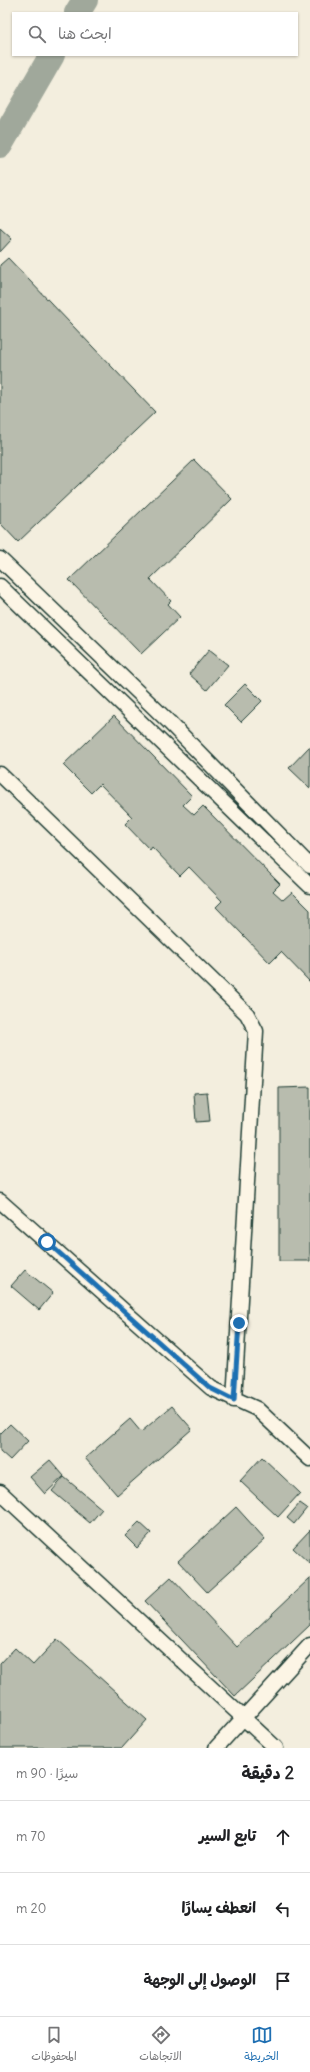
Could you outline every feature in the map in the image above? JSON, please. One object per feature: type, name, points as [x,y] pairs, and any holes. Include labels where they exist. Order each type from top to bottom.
[{"type":"lane","points":[[0,560],[169,722],[310,866]]},
{"type":"lane","points":[[0,579],[2,593],[310,886]]},
{"type":"lane","points":[[0,774],[247,1014],[256,1031],[234,1400]]},
{"type":"lane","points":[[0,1201],[210,1388],[257,1410],[310,1459]]},
{"type":"lane","points":[[0,1492],[276,1748]]},
{"type":"lane","points":[[216,1748],[310,1645]]},
{"type":"building","points":[[0,228],[12,239],[0,252]]},
{"type":"building","points":[[8,258],[155,412],[18,542],[0,523],[0,265]]},
{"type":"building","points":[[194,460],[232,499],[150,579],[171,601],[168,604],[180,617],[141,654],[69,580]]},
{"type":"building","points":[[209,650],[228,665],[207,690],[189,674]]},
{"type":"building","points":[[245,684],[262,701],[241,722],[224,705]]},
{"type":"building","points":[[114,716],[192,796],[183,805],[194,815],[203,806],[280,884],[273,891],[283,900],[292,892],[310,910],[310,982],[281,952],[270,963],[216,907],[222,901],[189,867],[180,876],[152,847],[150,850],[125,824],[132,817],[100,784],[91,793],[63,765]]},
{"type":"building","points":[[310,747],[310,788],[289,768]]},
{"type":"building","points":[[310,1087],[310,1261],[279,1261],[279,1088]]},
{"type":"building","points":[[207,1092],[210,1121],[196,1122],[194,1093]]},
{"type":"building","points":[[25,1270],[53,1293],[39,1310],[11,1286]]},
{"type":"building","points":[[172,1406],[192,1429],[117,1495],[85,1458],[130,1419],[141,1432]]},
{"type":"building","points":[[10,1424],[28,1441],[10,1460],[0,1451],[0,1434]]},
{"type":"building","points":[[262,1457],[300,1493],[278,1517],[240,1481]]},
{"type":"building","points":[[50,1460],[64,1476],[45,1494],[30,1477]]},
{"type":"building","points":[[64,1477],[102,1509],[90,1523],[52,1491]]},
{"type":"building","points":[[300,1503],[307,1508],[294,1524],[287,1518]]},
{"type":"building","points":[[236,1507],[265,1539],[207,1592],[178,1561]]},
{"type":"building","points":[[139,1522],[151,1533],[137,1548],[125,1536]]},
{"type":"building","points":[[310,1530],[310,1564],[293,1548]]},
{"type":"building","points":[[171,1577],[237,1647],[310,1578],[310,1625],[235,1696],[145,1601]]},
{"type":"building","points":[[57,1639],[147,1720],[122,1748],[0,1748],[0,1664],[15,1648],[33,1665]]},
{"type":"waterway","points":[[78,12],[85,0]]},
{"type":"waterway","points":[[0,145],[51,56]]},
{"type":"route","points":[[47,1242],[210,1388],[234,1400],[239,1323]]}]
